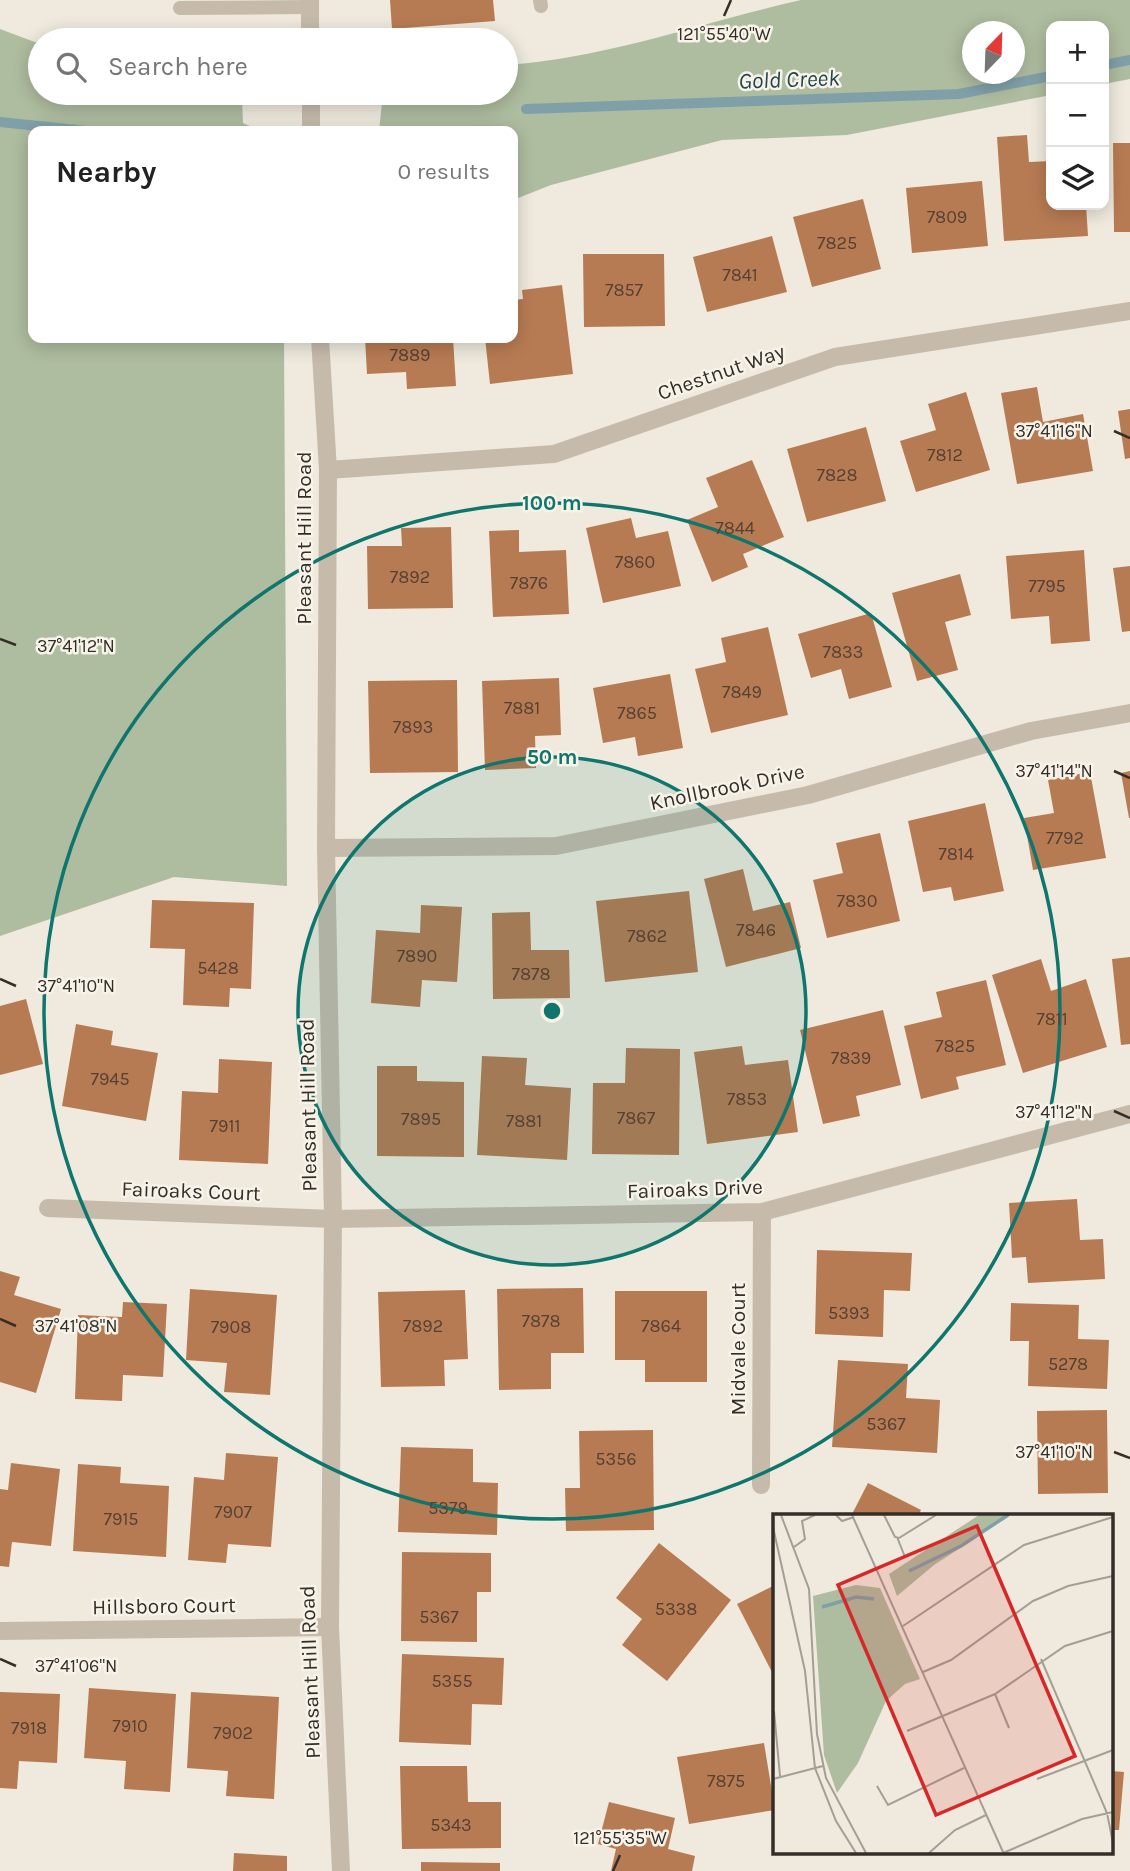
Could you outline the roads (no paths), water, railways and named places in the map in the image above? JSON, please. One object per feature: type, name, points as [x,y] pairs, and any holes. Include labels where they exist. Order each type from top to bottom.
[{"type":"street","points":[[310,4],[310,28]]},
{"type":"street","points":[[311,105],[312,126]]},
{"type":"street","name":"Chestnut Way","points":[[328,470],[554,454],[835,357],[1130,311]]},
{"type":"street","name":"Pleasant Hill Road","points":[[320,343],[328,470],[326,848],[333,1219],[330,1627],[341,1871]]},
{"type":"street","name":"Knollbrook Drive","points":[[326,848],[556,846],[808,795],[1031,732],[1130,712]]},
{"type":"street","name":"Fairoaks Drive","points":[[333,1219],[762,1212],[1130,1114]]},
{"type":"street","name":"Fairoaks Court","points":[[48,1208],[333,1219]]},
{"type":"street","name":"Midvale Court","points":[[761,1485],[762,1212]]},
{"type":"street","name":"Hillsboro Court","points":[[0,1631],[330,1627]]},
{"type":"lane","points":[[180,8],[310,4]]},
{"type":"waterway","name":"Gold Creek","points":[[1109,64],[1130,60]]},
{"type":"waterway","name":"Gold Creek","points":[[526,109],[959,94],[1046,77]]},
{"type":"waterway","name":"Gold Creek","points":[[0,122],[39,126]]}]
